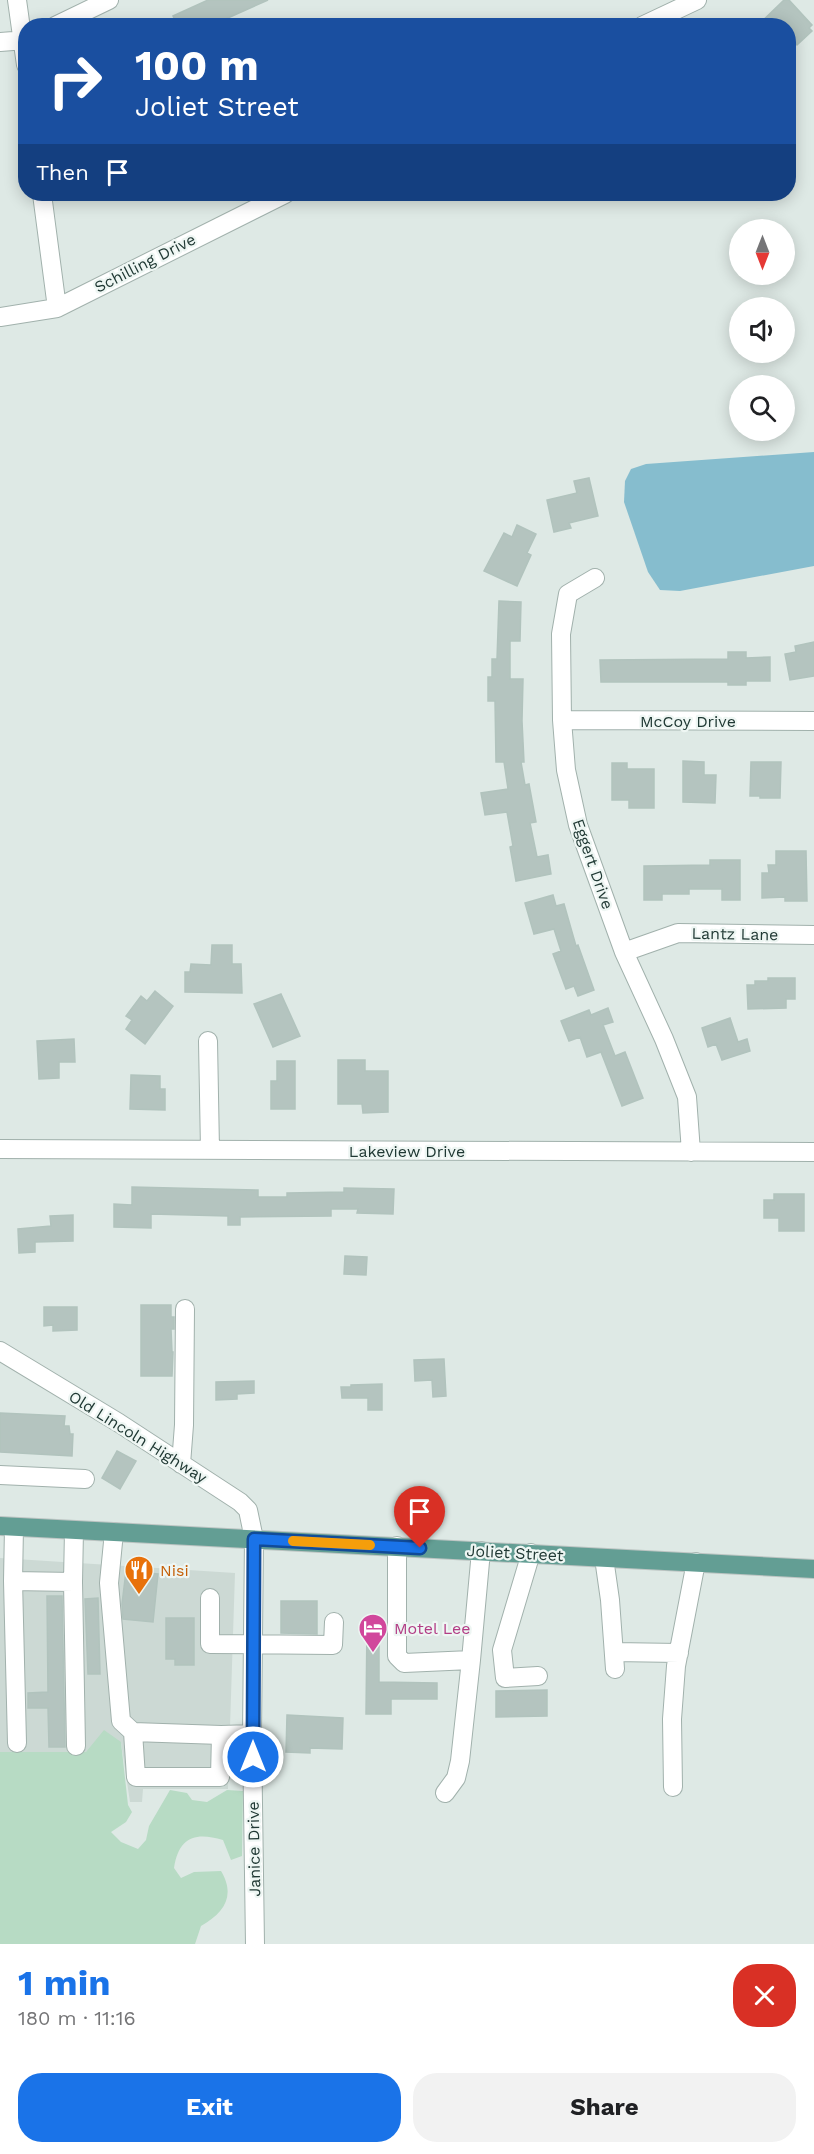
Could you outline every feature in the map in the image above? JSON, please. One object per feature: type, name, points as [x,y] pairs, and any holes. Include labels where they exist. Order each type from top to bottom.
[{"type":"main road","name":"Joliet Street","points":[[7,1527],[814,1569]]},
{"type":"street","points":[[17,0],[20,18]]},
{"type":"street","points":[[72,18],[109,0]]},
{"type":"street","points":[[659,18],[697,0]]},
{"type":"street","points":[[0,42],[18,40]]},
{"type":"street","points":[[43,201],[57,308]]},
{"type":"street","name":"Schilling Drive","points":[[0,317],[57,308],[271,201]]},
{"type":"street","name":"Eggert Drive","points":[[595,578],[568,594],[561,634],[562,720],[566,770],[578,825],[624,952],[664,1040],[687,1098],[691,1152]]},
{"type":"street","name":"McCoy Drive","points":[[562,720],[814,721]]},
{"type":"street","name":"Lantz Lane","points":[[624,952],[678,933],[814,935]]},
{"type":"street","points":[[208,1041],[210,1150]]},
{"type":"street","name":"Lakeview Drive","points":[[0,1149],[814,1152]]},
{"type":"street","points":[[181,1464],[184,1425],[185,1309]]},
{"type":"street","name":"Old Lincoln Highway","points":[[0,1351],[119,1423],[240,1502],[248,1510],[254,1539]]},
{"type":"street","points":[[0,1475],[85,1479]]},
{"type":"street","points":[[7,1527],[17,1743]]},
{"type":"street","points":[[74,1530],[76,1746]]},
{"type":"street","points":[[114,1532],[109,1583],[121,1721],[133,1732],[221,1736],[252,1734]]},
{"type":"street","name":"Janice Drive","points":[[254,1539],[252,1734],[255,1944]]},
{"type":"street","points":[[397,1546],[396,1635],[399,1660],[404,1663],[471,1660]]},
{"type":"street","points":[[445,1794],[456,1778],[460,1761],[482,1551]]},
{"type":"street","points":[[531,1553],[502,1650],[505,1678],[538,1676]]},
{"type":"street","points":[[604,1557],[615,1660],[678,1653]]},
{"type":"street","points":[[673,1787],[672,1719],[678,1653],[696,1562]]},
{"type":"street","points":[[9,1591],[74,1582]]},
{"type":"street","points":[[210,1598],[210,1644],[333,1645],[334,1622]]},
{"type":"street","points":[[133,1732],[136,1777],[220,1777],[221,1736]]},
{"type":"shaded area","points":[[0,1558],[235,1573],[228,1789],[143,1789],[142,1802],[130,1802],[121,1742],[86,1752],[0,1752]]},
{"type":"green space","points":[[104,1730],[121,1742],[128,1805],[132,1812],[126,1822],[111,1832],[121,1842],[138,1849],[146,1840],[149,1826],[170,1790],[187,1793],[192,1800],[207,1802],[227,1790],[243,1791],[242,1856],[231,1860],[223,1840],[197,1837],[184,1843],[176,1858],[174,1868],[181,1878],[194,1872],[221,1871],[227,1888],[225,1903],[216,1915],[201,1926],[195,1944],[0,1944],[0,1752],[86,1752]]},
{"type":"water","points":[[814,452],[814,566],[680,591],[660,590],[648,572],[624,502],[625,481],[631,469],[646,464]]},
{"type":"building","points":[[208,0],[268,0],[228,18],[174,18],[173,16]]},
{"type":"building","points":[[784,0],[789,0],[812,25],[809,28],[812,31],[797,45],[796,18],[765,18]]},
{"type":"building","points":[[589,478],[598,516],[569,523],[571,528],[554,532],[547,500],[577,493],[574,481]]},
{"type":"building","points":[[517,525],[536,534],[527,553],[531,555],[517,586],[484,571],[504,533],[512,537]]},
{"type":"building","points":[[499,601],[521,602],[520,641],[510,641],[510,679],[523,679],[524,762],[521,762],[525,785],[529,784],[536,822],[530,823],[537,857],[548,855],[551,874],[516,881],[507,812],[485,815],[481,793],[508,789],[504,762],[496,762],[495,701],[488,701],[488,677],[492,677],[492,659],[497,659]]},
{"type":"building","points":[[814,642],[814,676],[790,680],[785,654],[796,652],[795,646]]},
{"type":"building","points":[[728,652],[746,652],[746,658],[770,657],[770,681],[746,681],[746,685],[728,685],[728,682],[601,682],[600,660],[728,659]]},
{"type":"building","points":[[683,761],[704,762],[704,775],[716,775],[715,803],[683,802]]},
{"type":"building","points":[[751,762],[781,762],[780,798],[750,796]]},
{"type":"building","points":[[612,763],[627,763],[627,769],[654,769],[654,808],[629,808],[629,800],[612,800]]},
{"type":"building","points":[[776,851],[806,851],[807,901],[785,901],[785,897],[762,898],[762,873],[769,873],[768,865],[776,865]]},
{"type":"building","points":[[710,860],[740,860],[740,900],[722,900],[722,889],[689,889],[689,894],[662,894],[662,900],[644,900],[644,866],[710,865]]},
{"type":"building","points":[[553,895],[556,906],[564,904],[576,946],[578,945],[594,990],[578,996],[574,986],[566,989],[553,954],[561,951],[554,929],[534,934],[525,903]]},
{"type":"building","points":[[212,945],[232,945],[232,964],[241,964],[242,993],[185,992],[185,972],[190,972],[191,964],[211,965]]},
{"type":"building","points":[[768,978],[795,978],[795,999],[786,999],[786,1008],[748,1009],[747,985],[755,985],[755,981],[768,981]]},
{"type":"building","points":[[155,991],[173,1006],[145,1044],[126,1029],[132,1020],[126,1016],[141,996],[147,1001]]},
{"type":"building","points":[[281,994],[300,1036],[273,1047],[254,1004]]},
{"type":"building","points":[[608,1008],[613,1022],[603,1025],[615,1056],[625,1052],[643,1098],[622,1106],[601,1052],[587,1057],[580,1037],[569,1041],[561,1021],[589,1010],[591,1015]]},
{"type":"building","points":[[730,1018],[738,1042],[747,1039],[750,1051],[722,1060],[716,1044],[708,1047],[702,1028]]},
{"type":"building","points":[[74,1039],[75,1062],[59,1062],[59,1078],[39,1079],[37,1041]]},
{"type":"building","points":[[338,1060],[365,1060],[365,1071],[388,1071],[388,1112],[363,1113],[362,1104],[338,1104]]},
{"type":"building","points":[[277,1061],[295,1061],[295,1109],[271,1109],[271,1081],[277,1081]]},
{"type":"building","points":[[131,1075],[160,1076],[160,1089],[165,1089],[165,1110],[130,1109]]},
{"type":"building","points":[[132,1187],[258,1190],[258,1197],[287,1197],[287,1193],[344,1192],[344,1188],[394,1189],[393,1214],[357,1213],[358,1209],[331,1209],[331,1216],[240,1217],[240,1225],[228,1225],[228,1216],[151,1214],[151,1228],[114,1227],[114,1204],[132,1205]]},
{"type":"building","points":[[774,1194],[804,1194],[804,1231],[779,1231],[779,1218],[764,1218],[764,1200],[774,1200]]},
{"type":"building","points":[[73,1215],[73,1241],[35,1242],[35,1252],[19,1253],[18,1229],[51,1226],[50,1216]]},
{"type":"building","points":[[345,1256],[367,1257],[366,1275],[344,1274]]},
{"type":"building","points":[[141,1305],[171,1305],[171,1317],[174,1317],[174,1329],[171,1329],[172,1376],[141,1376]]},
{"type":"building","points":[[44,1307],[77,1307],[77,1330],[53,1331],[53,1325],[44,1326]]},
{"type":"building","points":[[444,1359],[446,1396],[433,1397],[432,1380],[415,1381],[414,1360]]},
{"type":"building","points":[[254,1381],[254,1393],[237,1394],[237,1399],[216,1400],[216,1382]]},
{"type":"building","points":[[382,1384],[382,1410],[368,1410],[368,1398],[342,1398],[341,1387]]},
{"type":"building","points":[[0,1413],[65,1416],[64,1426],[69,1426],[70,1434],[73,1434],[72,1456],[0,1452]]},
{"type":"building","points":[[117,1451],[136,1461],[120,1489],[102,1478]]},
{"type":"building","name":"Nisi","points":[[126,1571],[158,1574],[153,1622],[123,1619],[122,1604]]},
{"type":"building","points":[[47,1596],[62,1596],[65,1747],[49,1747],[48,1708],[28,1708],[28,1693],[48,1692]]},
{"type":"building","points":[[98,1598],[100,1674],[88,1674],[85,1599]]},
{"type":"building","points":[[281,1601],[317,1601],[317,1634],[281,1633]]},
{"type":"building","points":[[166,1618],[194,1618],[194,1665],[175,1665],[175,1659],[166,1659]]},
{"type":"building","name":"Motel Lee","points":[[367,1624],[379,1624],[379,1682],[437,1683],[437,1699],[391,1699],[391,1714],[366,1714]]},
{"type":"building","points":[[547,1690],[547,1716],[496,1717],[496,1691]]},
{"type":"building","points":[[287,1715],[343,1718],[342,1749],[310,1748],[310,1753],[286,1752]]},
{"type":"slow traffic","points":[[293,1541],[370,1545]]},
{"type":"place","name":"Nisi","points":[[139,1596]]},
{"type":"place","name":"Motel Lee","points":[[373,1654]]},
{"type":"route","points":[[253,1757],[254,1539],[420,1548]]}]
